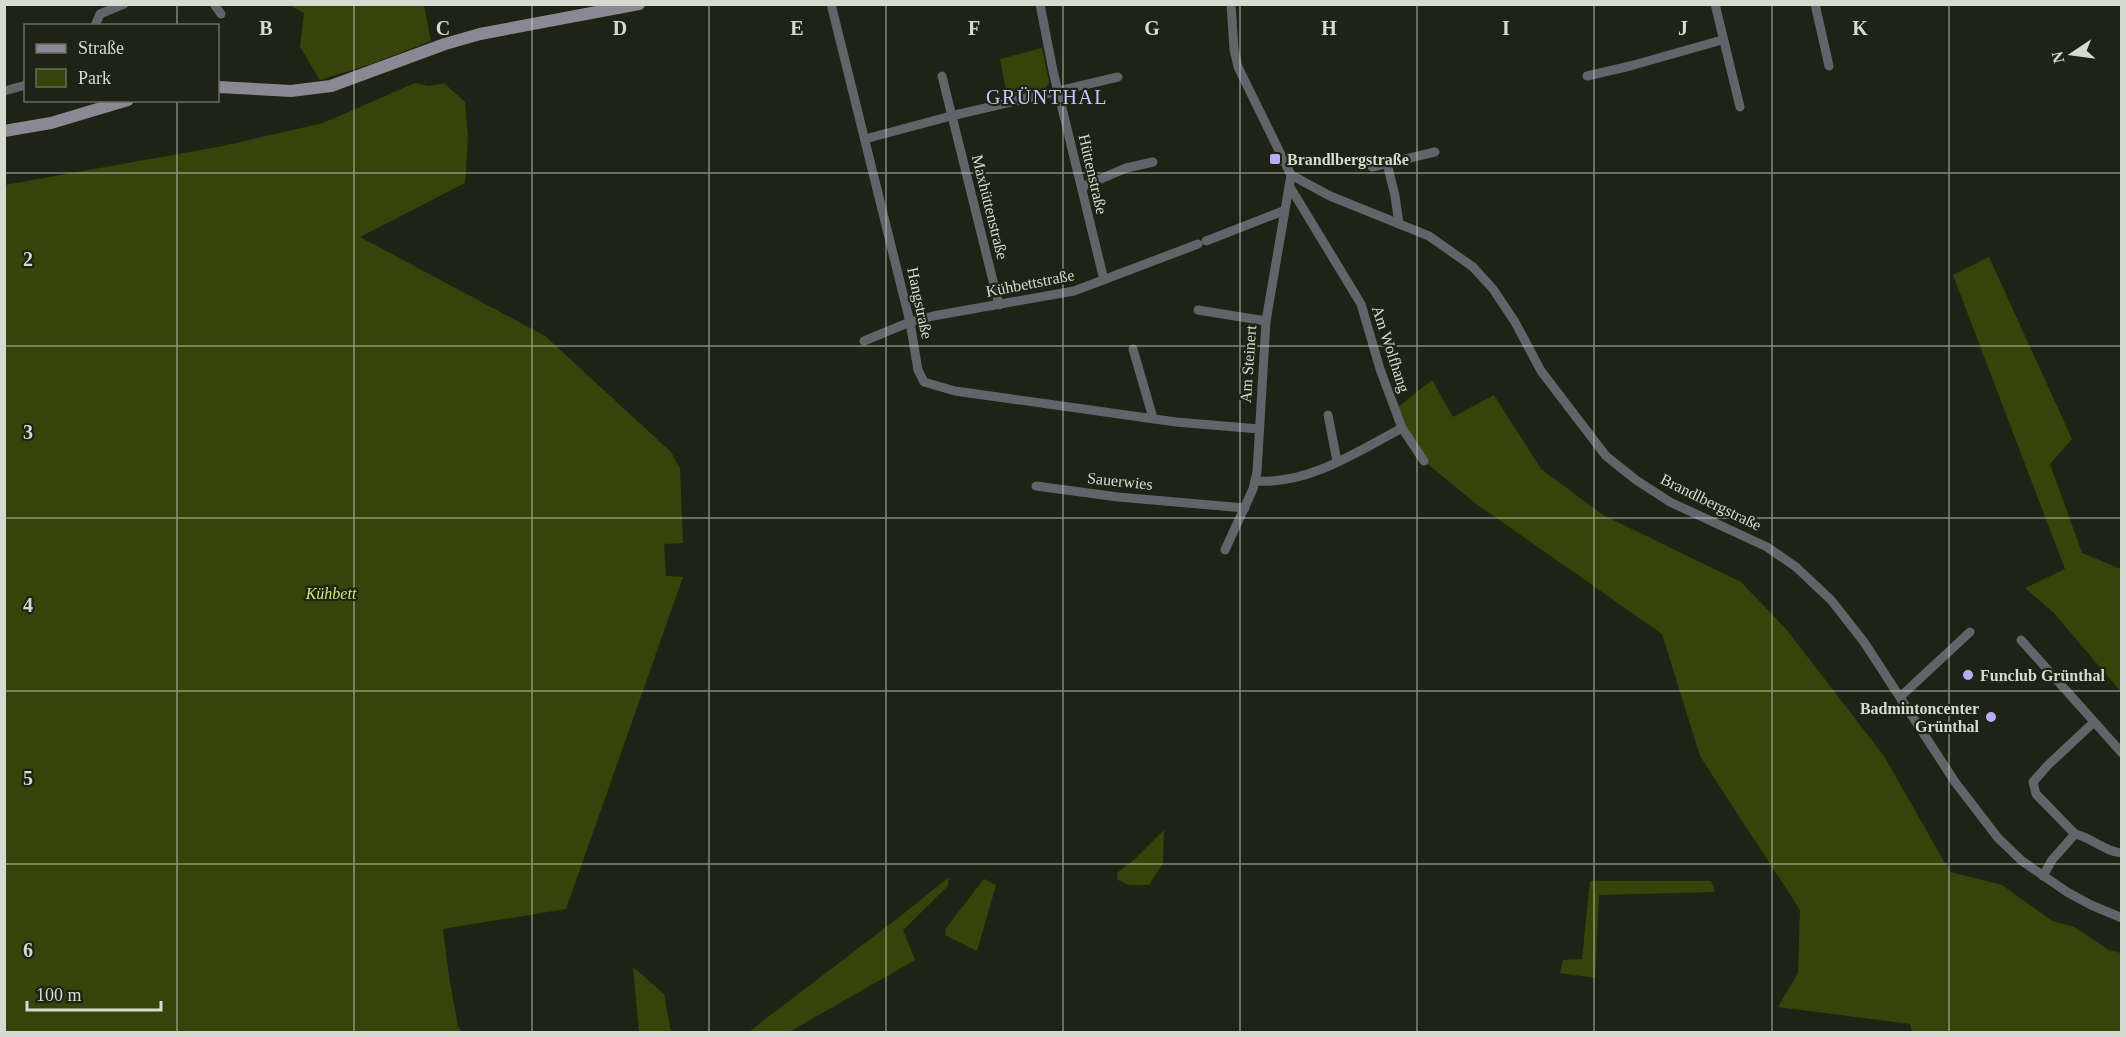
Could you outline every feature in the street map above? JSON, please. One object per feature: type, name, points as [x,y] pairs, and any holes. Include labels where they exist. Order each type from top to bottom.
[{"type":"street","points":[[96,24],[100,14],[124,4]]},
{"type":"street","points":[[214,4],[220,14]]},
{"type":"street","points":[[219,87],[291,91],[331,86],[480,34],[639,4]]},
{"type":"street","name":"Hüttenstraße","points":[[1040,4],[1058,91],[1104,280]]},
{"type":"street","points":[[1231,4],[1234,49],[1238,67],[1291,175]]},
{"type":"street","points":[[1715,4],[1740,107]]},
{"type":"street","points":[[1815,4],[1829,66]]},
{"type":"street","name":"Hangstraße","points":[[832,5],[910,322],[918,370],[924,382],[955,390],[1153,418],[1259,429]]},
{"type":"street","points":[[1587,76],[1722,40]]},
{"type":"street","name":"Maxhüttenstraße","points":[[942,76],[999,305]]},
{"type":"street","points":[[865,139],[951,116],[1118,77]]},
{"type":"street","points":[[4,92],[24,86]]},
{"type":"street","points":[[4,132],[51,123],[124,102]]},
{"type":"street","points":[[1372,167],[1435,152]]},
{"type":"street","points":[[1082,187],[1126,168],[1153,162]]},
{"type":"street","points":[[1387,163],[1399,224]]},
{"type":"street","name":"Am Steinert","points":[[1225,550],[1255,481],[1266,321],[1283,211],[1291,175]]},
{"type":"street","name":"Brandlbergstraße","points":[[1291,175],[1348,204],[1429,236],[1473,267],[1493,289],[1515,322],[1541,371],[1606,456],[1636,480],[1670,502],[1767,546],[1796,567],[1831,600],[1864,642],[1955,782],[1998,838],[2022,861],[2043,876],[2091,905],[2121,918]]},
{"type":"street","name":"Am Wolfhang","points":[[1290,186],[1361,304],[1380,369],[1402,428],[1424,461]]},
{"type":"street","name":"Kühbettstraße","points":[[864,341],[910,322],[1074,291],[1283,211]]},
{"type":"street","points":[[1197,310],[1266,321]]},
{"type":"street","points":[[1133,349],[1153,418]]},
{"type":"street","points":[[1328,415],[1337,461]]},
{"type":"street","points":[[1255,481],[1292,479],[1365,450],[1402,428]]},
{"type":"street","name":"Sauerwies","points":[[1036,486],[1118,497],[1245,508]]},
{"type":"street","points":[[1900,697],[1970,632]]},
{"type":"street","points":[[2021,640],[2121,753]]},
{"type":"street","points":[[2094,722],[2033,782],[2036,794],[2075,834],[2121,853]]},
{"type":"street","points":[[2043,876],[2052,860],[2075,834]]},
{"type":"green space","points":[[289,5],[424,5],[431,41],[374,63],[320,80],[300,47],[304,13]]},
{"type":"green space","points":[[1042,48],[1049,82],[1045,91],[1008,100],[1000,59]]},
{"type":"green space","name":"Kühbett","points":[[415,83],[429,86],[444,83],[465,102],[468,138],[465,183],[360,237],[545,336],[671,452],[680,469],[683,543],[664,544],[666,576],[683,577],[566,909],[443,929],[458,1026],[462,1032],[5,1032],[5,185],[223,146],[323,123]]},
{"type":"green space","points":[[1989,257],[2072,439],[2050,464],[2082,553],[2121,569],[2121,692],[2054,613],[2025,588],[2065,569],[1953,275]]},
{"type":"green space","points":[[1432,380],[1453,417],[1494,395],[1541,469],[1603,515],[1741,582],[1786,629],[1884,756],[1950,872],[2002,885],[2052,921],[2074,927],[2109,950],[2121,953],[2121,1032],[1912,1032],[1910,1024],[1778,1007],[1798,973],[1800,910],[1700,756],[1662,634],[1475,503],[1424,461],[1402,428],[1398,407]]},
{"type":"green space","points":[[1164,830],[1163,863],[1149,885],[1129,885],[1118,880],[1117,873],[1135,859]]},
{"type":"green space","points":[[949,877],[948,886],[903,930],[915,960],[789,1032],[752,1032],[751,1030]]},
{"type":"green space","points":[[984,879],[996,885],[977,951],[945,935],[946,928]]},
{"type":"green space","points":[[1590,881],[1711,881],[1715,892],[1599,895],[1595,978],[1560,973],[1563,960],[1582,959]]},
{"type":"green space","points":[[633,967],[664,994],[671,1032],[639,1032]]},
{"type":"place","name":"Brandlbergstraße","points":[[1275,159]]},
{"type":"place","name":"Funclub Grünthal","points":[[1968,675]]},
{"type":"place","name":"Badmintoncenter Grünthal","points":[[1991,717]]},
{"type":"district","name":"GRÜNTHAL","points":[[1047,97]]}]
